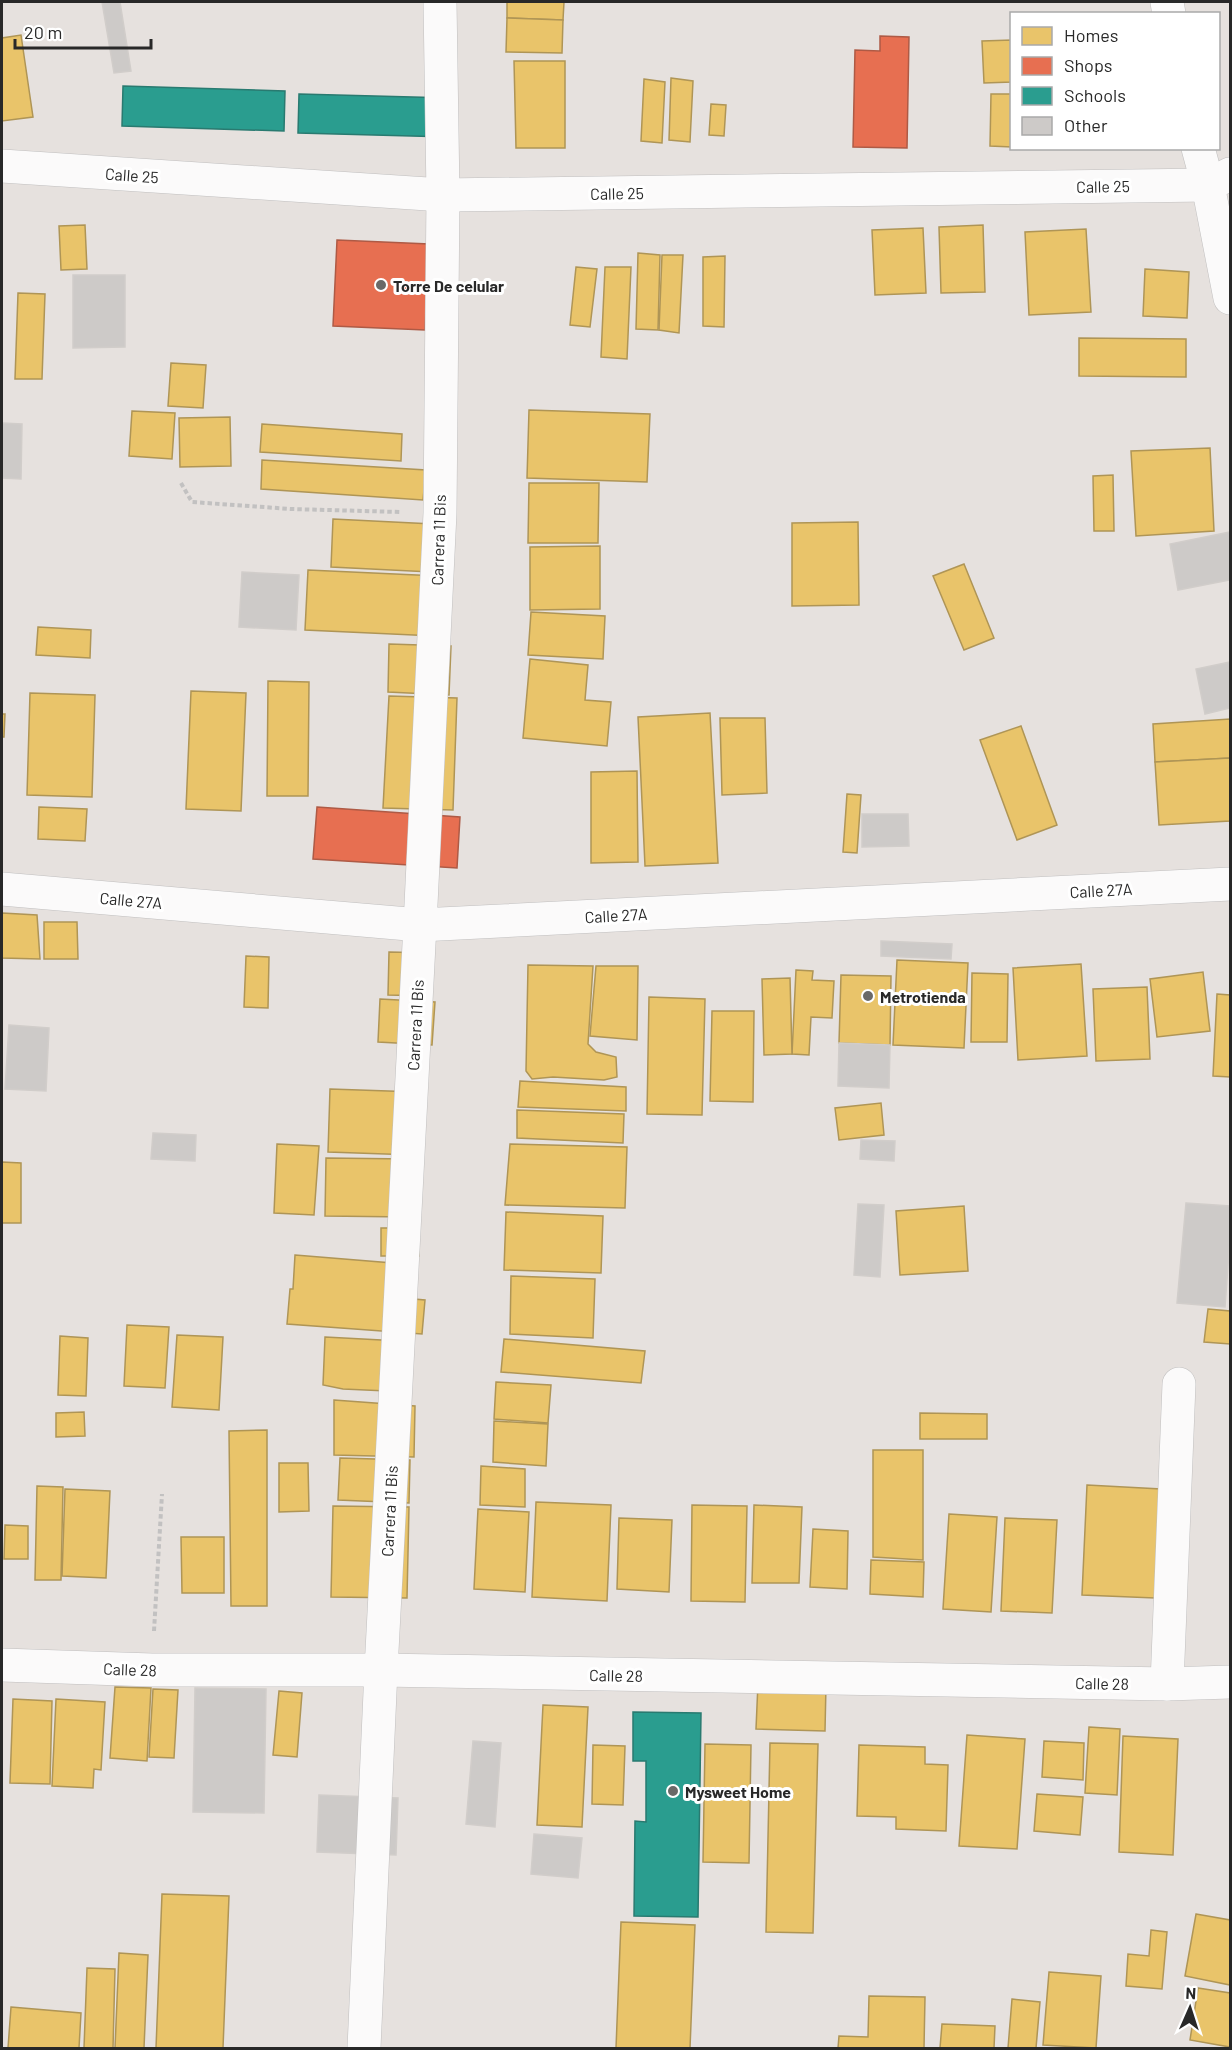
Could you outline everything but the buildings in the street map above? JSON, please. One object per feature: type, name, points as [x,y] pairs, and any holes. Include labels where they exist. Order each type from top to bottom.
[{"type":"street","name":"Carrera 11 Bis","points":[[364,2049],[440,513],[443,195],[440,2]]},
{"type":"street","points":[[1199,150],[1219,180],[1230,298]]},
{"type":"street","name":"Calle 25","points":[[2,166],[443,195],[1219,180]]},
{"type":"street","name":"Calle 27A","points":[[2,889],[420,925],[1230,884]]},
{"type":"street","points":[[1167,1684],[1179,1384]]},
{"type":"street","name":"Calle 28","points":[[2,1665],[152,1670],[381,1670],[1167,1684],[1230,1682]]},
{"type":"path","points":[[181,483],[192,502],[291,509],[440,513]]},
{"type":"path","points":[[152,1670],[162,1494]]},
{"type":"place","name":"Torre De celular","points":[[381,285]]},
{"type":"place","name":"Metrotienda","points":[[868,996]]},
{"type":"place","name":"Mysweet Home","points":[[673,1791]]}]
